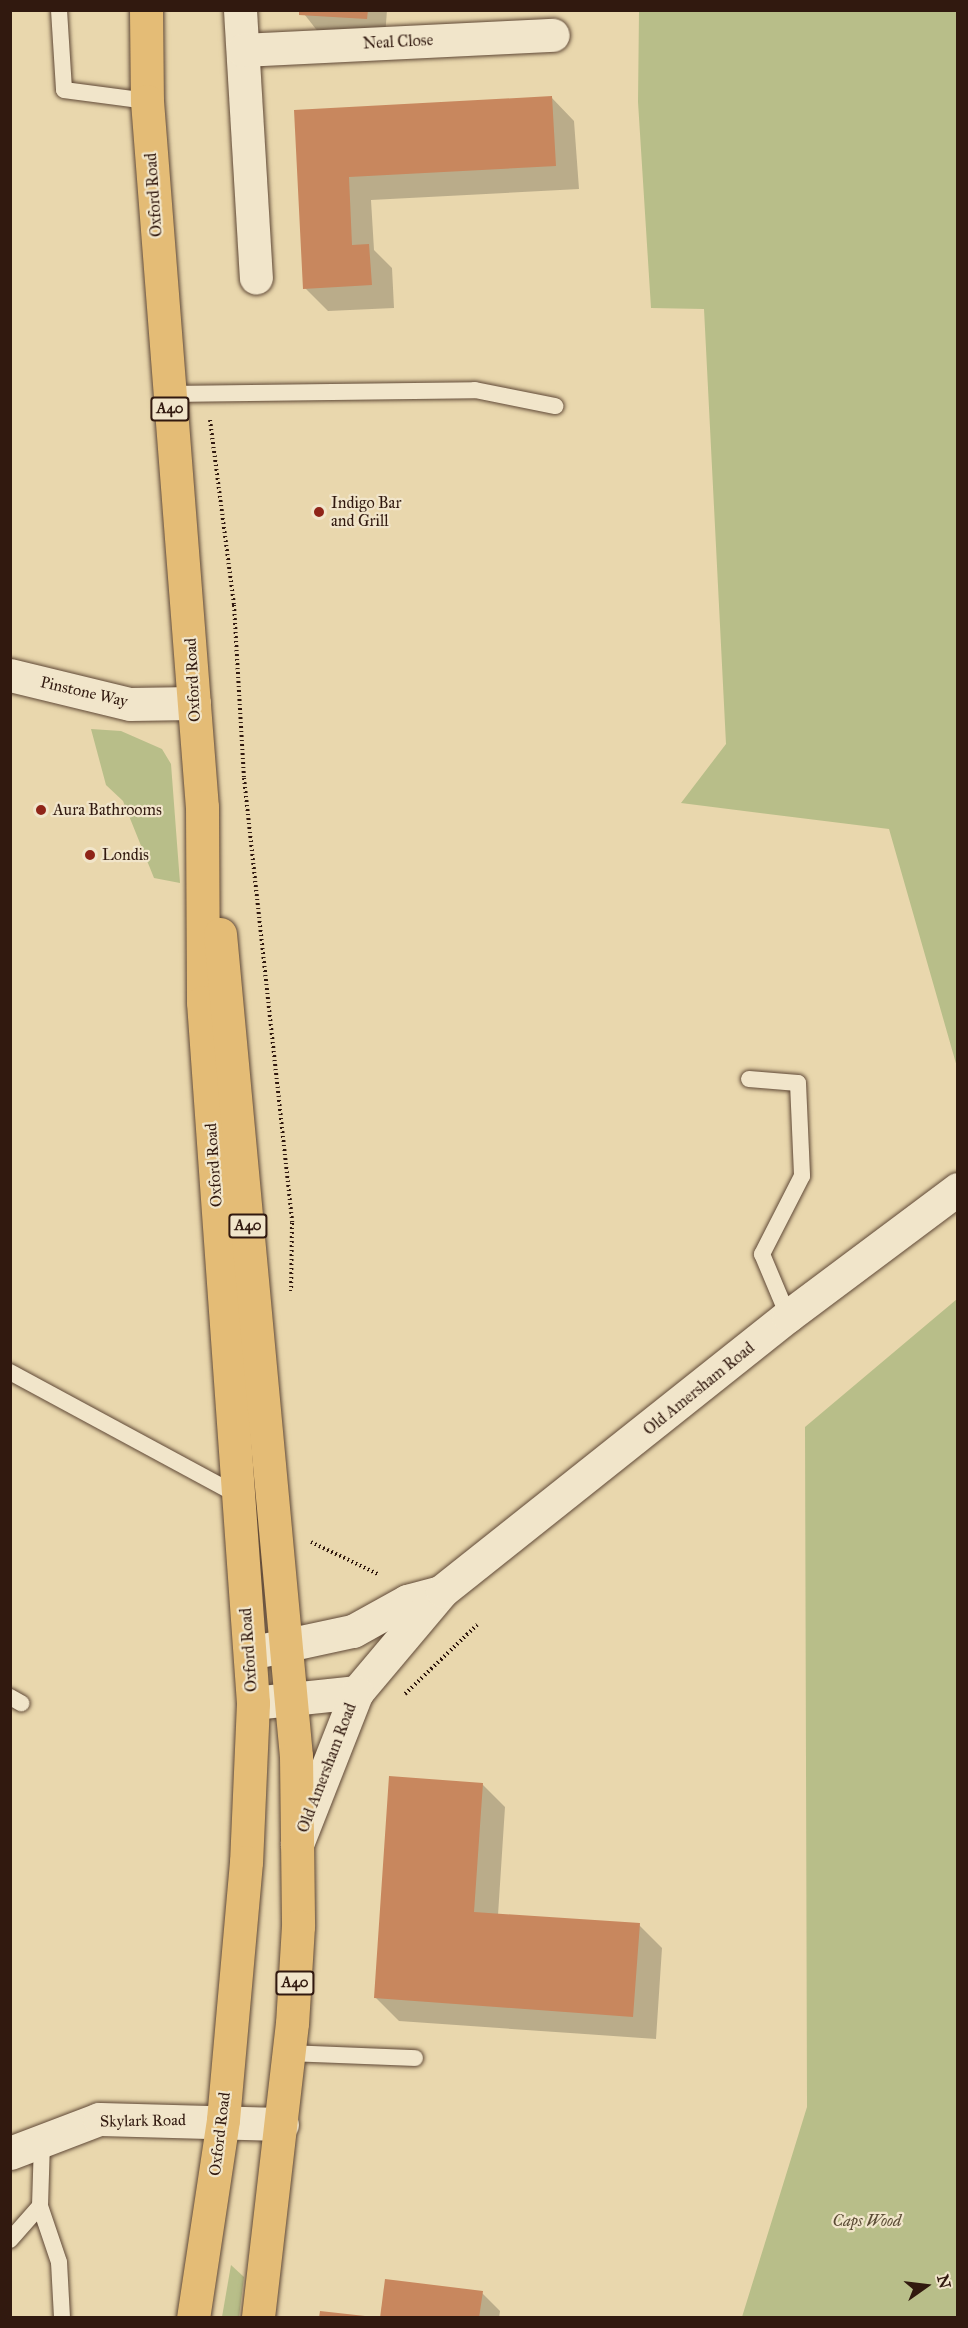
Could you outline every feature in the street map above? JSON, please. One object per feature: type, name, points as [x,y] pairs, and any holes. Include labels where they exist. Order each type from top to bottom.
[{"type":"main road","name":"Oxford Road","points":[[146,10],[147,101],[202,807],[203,1002],[236,1494],[253,1703],[246,1862],[223,2120],[193,2318]]},
{"type":"main road","name":"A40","points":[[202,807],[231,1012],[291,1697],[297,1845],[290,2053],[258,2318]]},
{"type":"street","points":[[240,10],[256,278]]},
{"type":"street","name":"Neal Close","points":[[243,50],[553,35]]},
{"type":"street","name":"Pinstone Way","points":[[10,675],[130,704],[194,703]]},
{"type":"street","name":"Old Amersham Road","points":[[297,1845],[357,1692],[442,1591],[788,1316],[957,1189]]},
{"type":"street","name":"Old Amersham Road","points":[[250,1653],[287,1647],[353,1631],[407,1601],[442,1591]]},
{"type":"street","name":"Old Amersham Road","points":[[253,1703],[291,1697],[357,1692]]},
{"type":"street","name":"Skylark Road","points":[[10,2153],[99,2119],[223,2120],[282,2124]]},
{"type":"lane","points":[[59,10],[64,90],[147,101]]},
{"type":"lane","points":[[169,394],[207,396],[475,390],[555,406]]},
{"type":"lane","points":[[749,1078],[798,1083],[802,1176],[762,1254],[788,1316]]},
{"type":"lane","points":[[10,1372],[236,1494]]},
{"type":"lane","points":[[290,2053],[415,2058]]},
{"type":"lane","points":[[42,2141],[40,2206],[59,2262],[62,2318]]},
{"type":"lane","points":[[10,2240],[40,2206]]},
{"type":"path","points":[[207,396],[234,605],[244,778],[292,1223],[291,1302]]},
{"type":"path","points":[[304,1539],[392,1580],[407,1601]]},
{"type":"path","points":[[396,1704],[477,1626]]},
{"type":"green space","points":[[639,11],[957,11],[957,1067],[889,829],[681,803],[726,744],[704,309],[651,308],[638,102]]},
{"type":"green space","points":[[91,729],[121,731],[162,749],[171,764],[180,883],[154,878],[123,801],[106,785]]},
{"type":"green space","name":"Caps Wood","points":[[957,1299],[957,2317],[742,2317],[807,2107],[805,1427]]},
{"type":"green space","points":[[231,2265],[244,2277],[239,2317],[222,2317]]},
{"type":"building","points":[[299,10],[368,10],[367,19],[299,15]]},
{"type":"building","points":[[552,96],[556,166],[349,177],[352,245],[369,244],[372,285],[303,289],[294,110]]},
{"type":"building","points":[[389,1776],[483,1783],[474,1912],[640,1923],[633,2017],[374,1998]]},
{"type":"building","points":[[385,2279],[483,2291],[479,2318],[380,2318]]},
{"type":"building","points":[[320,2311],[365,2316],[365,2318],[319,2318]]},
{"type":"place","name":"Indigo Bar and Grill","points":[[319,512]]},
{"type":"place","name":"Aura Bathrooms","points":[[41,810]]},
{"type":"place","name":"Londis","points":[[90,855]]}]
